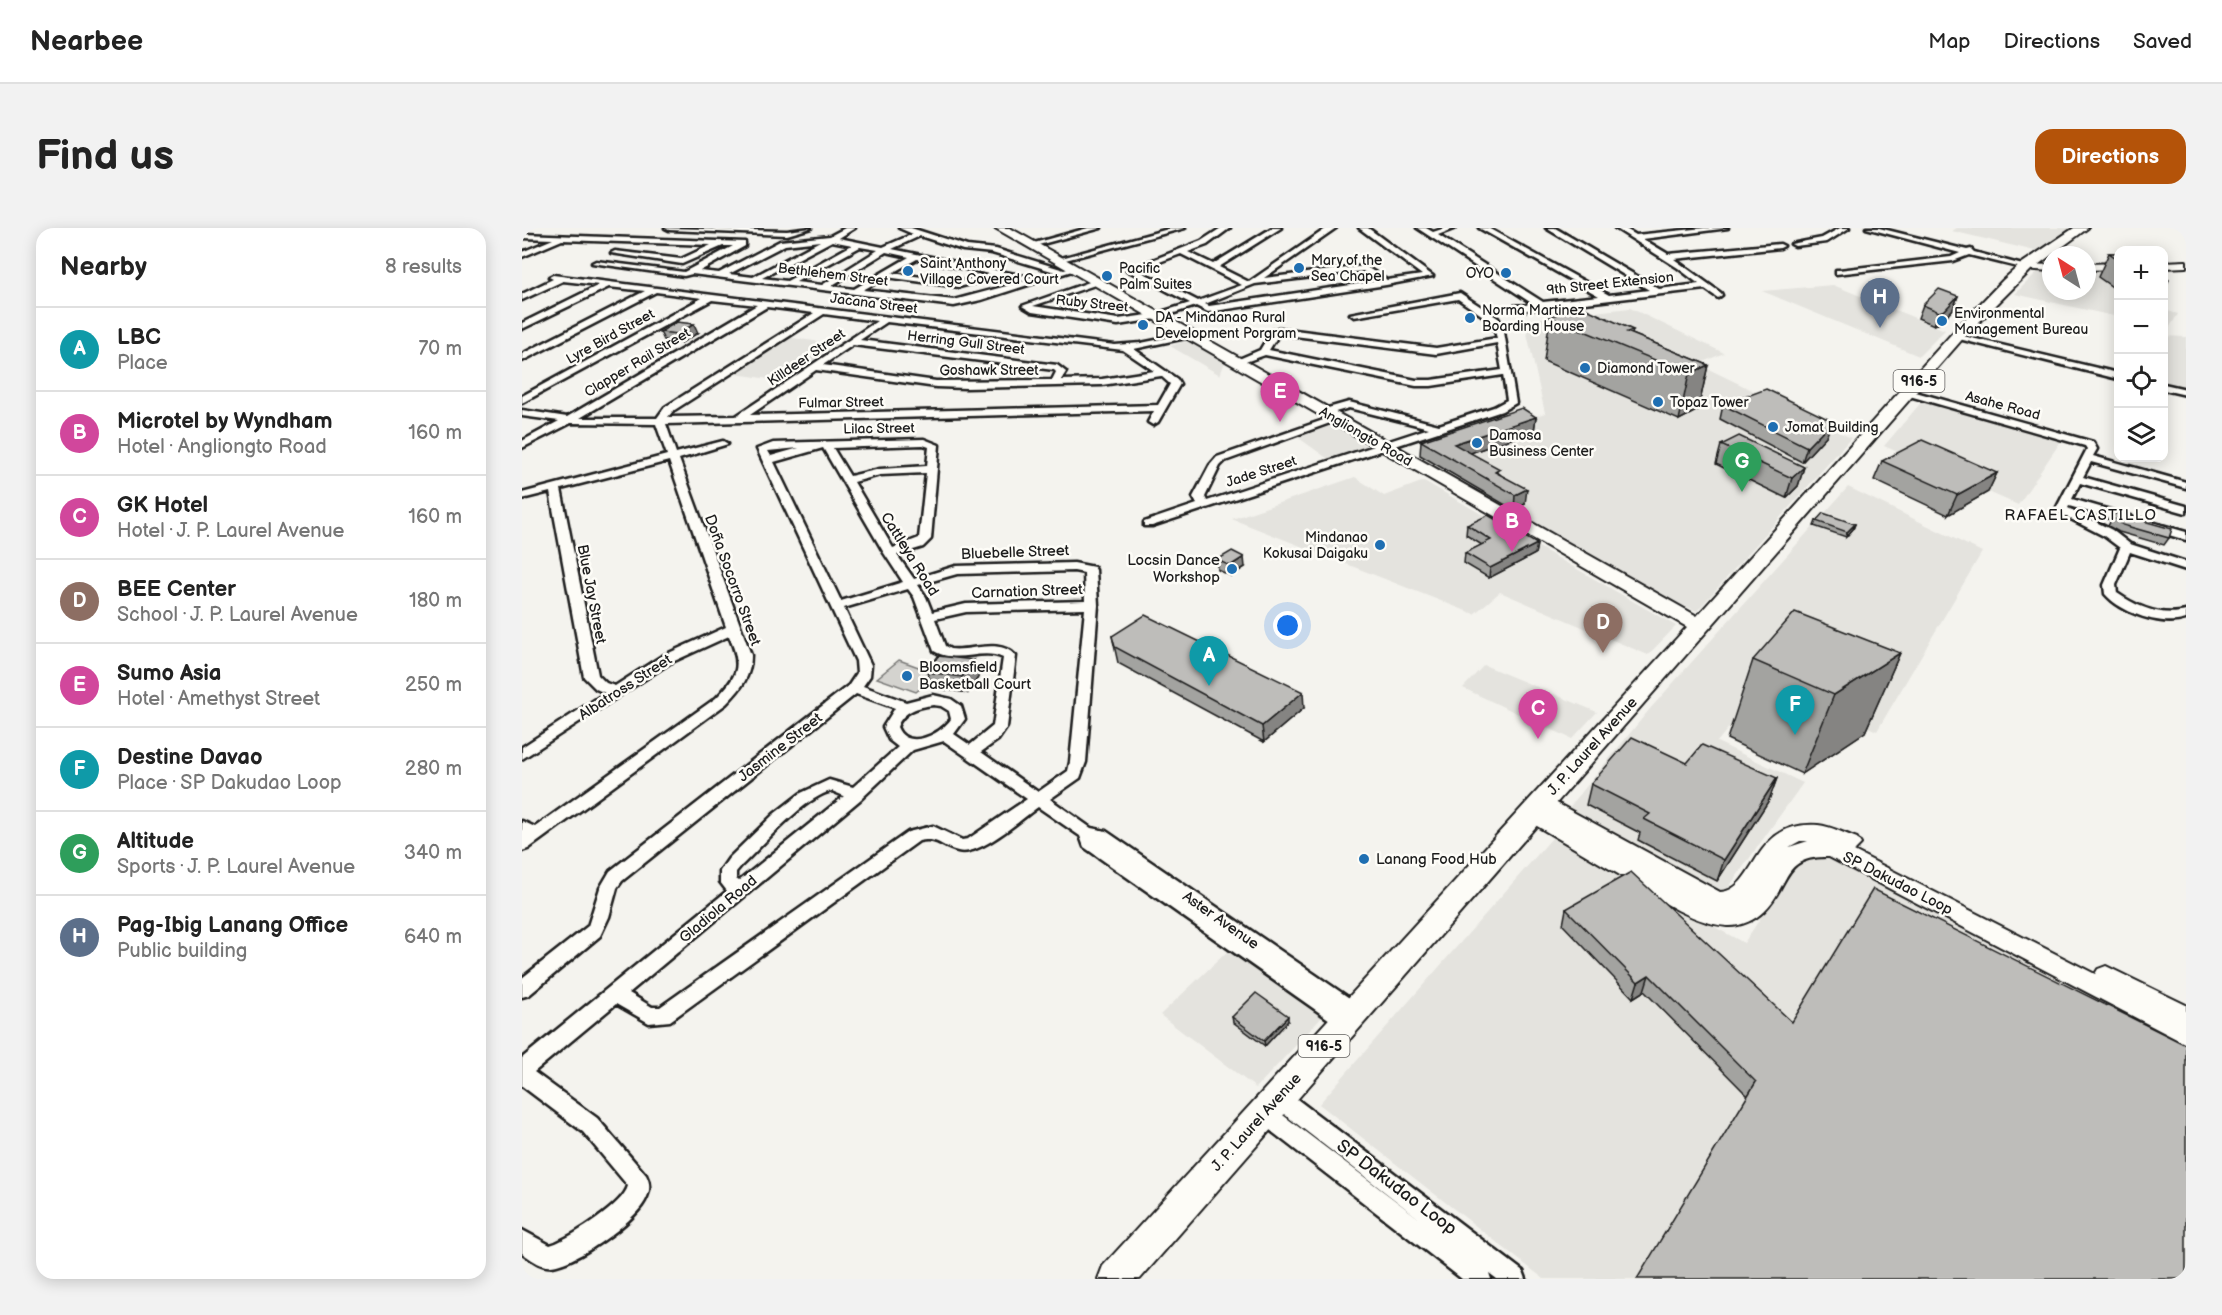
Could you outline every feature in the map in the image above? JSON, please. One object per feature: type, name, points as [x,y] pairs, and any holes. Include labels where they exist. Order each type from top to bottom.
[{"type":"main road","name":"Angliongto Road","points":[[1001,228],[1065,267],[1156,316],[1700,626]]},
{"type":"main road","name":"J. P. Laurel Avenue","points":[[1116,1279],[1958,336],[2030,267],[2082,228]]},
{"type":"street","points":[[669,228],[787,233],[805,229]]},
{"type":"street","points":[[756,278],[851,228]]},
{"type":"street","points":[[903,228],[966,248],[993,251],[1065,267]]},
{"type":"street","points":[[1031,245],[1097,228]]},
{"type":"street","name":"Bethlehem Street","points":[[615,253],[596,263],[684,274],[692,272],[756,278],[954,303],[1034,281],[1065,267],[1181,228]]},
{"type":"street","points":[[1226,228],[1204,243],[1131,270],[1197,304],[1212,309],[1426,276],[1428,273],[1363,228]]},
{"type":"street","points":[[1214,267],[1277,228]]},
{"type":"street","points":[[1156,316],[1197,304],[1251,283],[1332,228]]},
{"type":"street","points":[[1421,228],[1541,305]]},
{"type":"street","points":[[1432,235],[1452,228]]},
{"type":"street","points":[[1483,228],[1607,297]]},
{"type":"street","points":[[1550,228],[1658,292]]},
{"type":"street","points":[[1619,228],[1666,257],[1718,295]]},
{"type":"street","points":[[1633,238],[1689,230],[1724,228]]},
{"type":"street","points":[[1795,244],[1824,240],[1845,228]]},
{"type":"street","points":[[1870,228],[1970,252]]},
{"type":"street","points":[[1877,228],[2030,267],[2042,268]]},
{"type":"street","points":[[679,241],[696,229]]},
{"type":"street","points":[[825,286],[885,249],[920,233]]},
{"type":"street","points":[[522,236],[742,244],[692,272]]},
{"type":"street","points":[[523,254],[562,238]]},
{"type":"street","points":[[721,275],[783,243],[830,238],[1034,281]]},
{"type":"street","points":[[615,253],[645,240]]},
{"type":"street","points":[[664,260],[701,242]]},
{"type":"street","points":[[615,253],[684,262],[722,243]]},
{"type":"street","points":[[790,282],[859,244]]},
{"type":"street","points":[[1666,257],[1780,246]]},
{"type":"street","points":[[1182,252],[1251,283],[1365,268],[1386,283]]},
{"type":"street","points":[[1839,272],[1953,260],[1970,252]]},
{"type":"street","points":[[857,290],[916,256]]},
{"type":"street","points":[[2168,265],[2186,264]]},
{"type":"street","points":[[2096,267],[2114,266]]},
{"type":"street","points":[[884,274],[959,285],[998,274]]},
{"type":"street","name":"Jacana Street","points":[[522,297],[557,277],[1126,348],[1191,336]]},
{"type":"street","name":"Ruby Street","points":[[1095,282],[1026,306],[1118,322],[1156,316]]},
{"type":"street","points":[[522,326],[610,283]]},
{"type":"street","name":"9th Street Extension","points":[[1517,308],[1706,286]]},
{"type":"street","points":[[522,358],[656,289]]},
{"type":"street","name":"Lyre Bird Street","points":[[522,400],[712,296]]},
{"type":"street","points":[[1237,362],[1264,352],[1416,383],[1431,383],[1505,372],[1498,322],[1460,296],[1388,312],[1354,314]]},
{"type":"street","name":"Clapper Rail Street","points":[[522,445],[569,420],[767,303]]},
{"type":"street","points":[[660,421],[669,409],[824,310]]},
{"type":"street","name":"Killdeer Street","points":[[739,417],[887,318]]},
{"type":"street","points":[[1264,352],[1275,332],[1284,331],[1436,351],[1502,340]]},
{"type":"street","points":[[1958,336],[2114,375]]},
{"type":"street","name":"Herring Gull Street","points":[[853,342],[1057,368],[1061,372],[1055,383]]},
{"type":"street","points":[[1126,348],[1175,384],[1153,422]]},
{"type":"street","name":"Goshawk Street","points":[[816,367],[936,384],[1129,380],[1163,373]]},
{"type":"street","name":"Jade Street","points":[[1148,524],[1509,404],[1512,401],[1505,372]]},
{"type":"street","points":[[2168,388],[2186,392]]},
{"type":"street","name":"Asahe Road","points":[[1909,393],[2090,444],[2092,449],[2087,458]]},
{"type":"street","points":[[1204,506],[1199,497],[1215,465],[1221,459],[1330,416],[1349,405],[1439,428]]},
{"type":"street","name":"Fulmar Street","points":[[522,413],[569,420],[606,422],[1161,408]]},
{"type":"street","name":"Doña Socorro Street","points":[[522,845],[529,831],[721,701],[736,686],[744,669],[744,655],[671,457],[660,421]]},
{"type":"street","name":"Lilac Street","points":[[767,461],[762,451],[764,448],[775,446],[928,442],[935,448],[925,539],[918,544],[890,553]]},
{"type":"street","points":[[522,496],[723,444]]},
{"type":"street","points":[[826,444],[767,461],[865,667],[864,676],[854,688],[906,707]]},
{"type":"street","name":"Cattleya Road","points":[[826,444],[890,553],[920,597],[942,651],[954,653],[997,651],[1006,653],[1011,658],[1000,727],[993,736],[971,752]]},
{"type":"street","points":[[2186,485],[2087,458],[2062,509],[2108,533],[2126,547],[2186,566]]},
{"type":"street","points":[[847,480],[880,472],[933,469]]},
{"type":"street","points":[[2076,479],[2186,510]]},
{"type":"street","name":"Blue Jay Street","points":[[555,487],[591,677],[601,686],[616,692]]},
{"type":"street","points":[[2065,501],[2186,536]]},
{"type":"street","points":[[2126,547],[2110,585],[2111,594],[2163,617],[2180,619],[2186,615]]},
{"type":"street","name":"Bluebelle Street","points":[[837,606],[963,569],[1074,567],[1090,570],[1093,575],[1092,605]]},
{"type":"street","points":[[616,994],[649,1015],[663,1015],[914,836],[933,832],[960,846],[972,845],[1067,780],[1077,769],[1092,605]]},
{"type":"street","name":"Carnation Street","points":[[928,617],[966,609],[1092,605]]},
{"type":"street","name":"Albatross Street","points":[[522,754],[665,660],[733,629]]},
{"type":"street","name":"Jasmine Street","points":[[522,989],[594,931],[602,918],[610,882],[616,876],[854,688]]},
{"type":"street","points":[[933,700],[950,704],[957,710],[958,719],[954,727],[945,735],[928,742],[910,744],[895,738],[890,727],[893,719],[906,707],[933,700]]},
{"type":"street","name":"Aster Avenue","points":[[945,735],[1087,833],[1100,835],[1112,851],[1350,1017]]},
{"type":"street","name":"Gladiola Road","points":[[522,1070],[855,795],[910,744]]},
{"type":"street","points":[[740,891],[728,882],[728,871],[799,803],[826,786],[840,787],[855,795]]},
{"type":"street","name":"SP Dakudao Loop","points":[[1537,808],[1741,915],[1757,903],[1789,857],[1797,850],[1819,847],[1842,853],[2186,1017]]},
{"type":"street","name":"SP Dakudao Loop","points":[[2044,951],[2186,1033]]},
{"type":"street","points":[[522,1075],[590,1125],[639,1182],[636,1195],[629,1204],[574,1248],[555,1256],[540,1254],[522,1241]]},
{"type":"street","name":"SP Dakudao Loop","points":[[1271,1105],[1404,1193],[1515,1279]]},
{"type":"street","name":"SP Dakudao Loop","points":[[1271,1105],[1390,1210],[1480,1279]]},
{"type":"street","points":[[1390,1210],[1404,1193]]},
{"type":"shaded area","points":[[1957,228],[2073,228],[2048,246],[2042,246],[2039,252],[1952,231]]},
{"type":"shaded area","points":[[2096,269],[2104,269],[2114,275],[2114,316],[2015,294],[2039,270],[2042,270],[2042,300],[2096,300]]},
{"type":"shaded area","points":[[1833,285],[1945,330],[1919,356],[1762,291]]},
{"type":"shaded area","points":[[1630,308],[1724,353],[1698,364],[1851,438],[1697,611],[1643,590],[1412,458],[1545,413],[1524,320]]},
{"type":"shaded area","points":[[2168,311],[2178,314],[2168,330]]},
{"type":"shaded area","points":[[2168,336],[2186,337],[2186,388],[2168,384]]},
{"type":"shaded area","points":[[785,337],[843,345],[789,382],[729,373]]},
{"type":"shaded area","points":[[1188,340],[1225,362],[1220,375],[1170,346]]},
{"type":"shaded area","points":[[1924,399],[2063,438],[2018,505],[1884,446]]},
{"type":"shaded area","points":[[1332,424],[1369,448],[1331,461],[1296,436]]},
{"type":"shaded area","points":[[1355,477],[1384,496],[1424,481],[1676,626],[1648,655],[1500,592],[1474,614],[1232,519]]},
{"type":"shaded area","points":[[1848,487],[1982,552],[1877,731],[1766,682],[1717,742],[1803,783],[1724,894],[1568,809],[1649,710]]},
{"type":"shaded area","name":"Bloomsfield Basketball Court","points":[[899,660],[938,674],[916,692],[877,678]]},
{"type":"shaded area","points":[[1484,665],[1597,712],[1572,739],[1463,688]]},
{"type":"shaded area","points":[[1552,838],[1744,943],[1796,864],[1804,858],[1824,856],[1835,859],[2186,1042],[2186,1279],[1544,1279],[1319,1104]]},
{"type":"shaded area","points":[[1231,948],[1325,1014],[1256,1088],[1160,1015]]},
{"type":"building","points":[[1939,289],[1958,296],[1945,310],[1939,312],[1923,305]]},
{"type":"building","points":[[1580,306],[1633,330],[1627,332],[1708,365],[1689,374],[1550,317]]},
{"type":"building","points":[[677,322],[694,324],[678,334],[660,332]]},
{"type":"building","points":[[1766,389],[1832,421],[1807,447],[1723,405]]},
{"type":"building","points":[[1522,408],[1536,417],[1454,444],[1500,469],[1495,472],[1527,489],[1515,495],[1421,441]]},
{"type":"building","points":[[1739,436],[1804,467],[1792,478],[1721,445]]},
{"type":"building","points":[[1922,440],[1997,473],[1957,495],[1882,461]]},
{"type":"building","points":[[1823,513],[1855,524],[1847,532],[1816,521]]},
{"type":"building","points":[[2115,513],[2172,529],[2169,538],[2123,525],[2113,518]]},
{"type":"building","points":[[1488,515],[1537,544],[1490,568],[1465,553],[1491,540],[1467,525]]},
{"type":"building","points":[[1232,551],[1244,557],[1230,566],[1217,560]]},
{"type":"building","points":[[1795,612],[1900,653],[1834,695],[1753,660]]},
{"type":"building","points":[[1145,615],[1303,692],[1262,726],[1115,647],[1112,636]]},
{"type":"building","points":[[938,656],[974,660],[962,677],[927,672]]},
{"type":"building","points":[[1632,737],[1687,763],[1702,745],[1777,778],[1724,860],[1644,819],[1650,814],[1591,784]]},
{"type":"building","points":[[1631,872],[1792,1022],[1873,889],[2186,1045],[2186,1279],[1637,1279],[1756,1082],[1649,975],[1638,982],[1566,909]]},
{"type":"building","points":[[1256,993],[1288,1016],[1264,1041],[1232,1017]]},
{"type":"waterway","points":[[522,230],[526,228]]},
{"type":"place","name":"Mary of the Sea Chapel","points":[[1299,268]]},
{"type":"place","name":"Saint Anthony Village Covered Court","points":[[908,271]]},
{"type":"place","name":"OYO","points":[[1506,273]]},
{"type":"place","name":"Pacific Palm Suites","points":[[1107,276]]},
{"type":"place","name":"Norma Martinez Boarding House","points":[[1470,318]]},
{"type":"place","name":"Environmental Management Bureau","points":[[1942,321]]},
{"type":"place","name":"DA - Mindanao Rural Development Porgram","points":[[1143,325]]},
{"type":"place","name":"Pag-Ibig Lanang Office","points":[[1880,328]]},
{"type":"place","name":"Diamond Tower","points":[[1585,368]]},
{"type":"place","name":"Topaz Tower","points":[[1658,402]]},
{"type":"place","name":"Sumo Asia","points":[[1280,422]]},
{"type":"place","name":"Jomat Building","points":[[1773,427]]},
{"type":"place","name":"Damosa Business Center","points":[[1477,443]]},
{"type":"place","name":"Altitude","points":[[1742,492]]},
{"type":"place","name":"Mindanao Kokusai Daigaku","points":[[1380,545]]},
{"type":"place","name":"Microtel by Wyndham","points":[[1512,552]]},
{"type":"place","name":"Locsin Dance Workshop","points":[[1232,569]]},
{"type":"place","name":"BEE Center","points":[[1603,653]]},
{"type":"place","name":"Bloomsfield Basketball Court","points":[[907,676]]},
{"type":"place","name":"LBC","points":[[1209,686]]},
{"type":"place","name":"Destine Davao","points":[[1795,735]]},
{"type":"place","name":"GK Hotel","points":[[1538,739]]},
{"type":"place","name":"Lanang Food Hub","points":[[1364,859]]},
{"type":"district","name":"RAFAEL CASTILLO","points":[[2081,515]]}]
